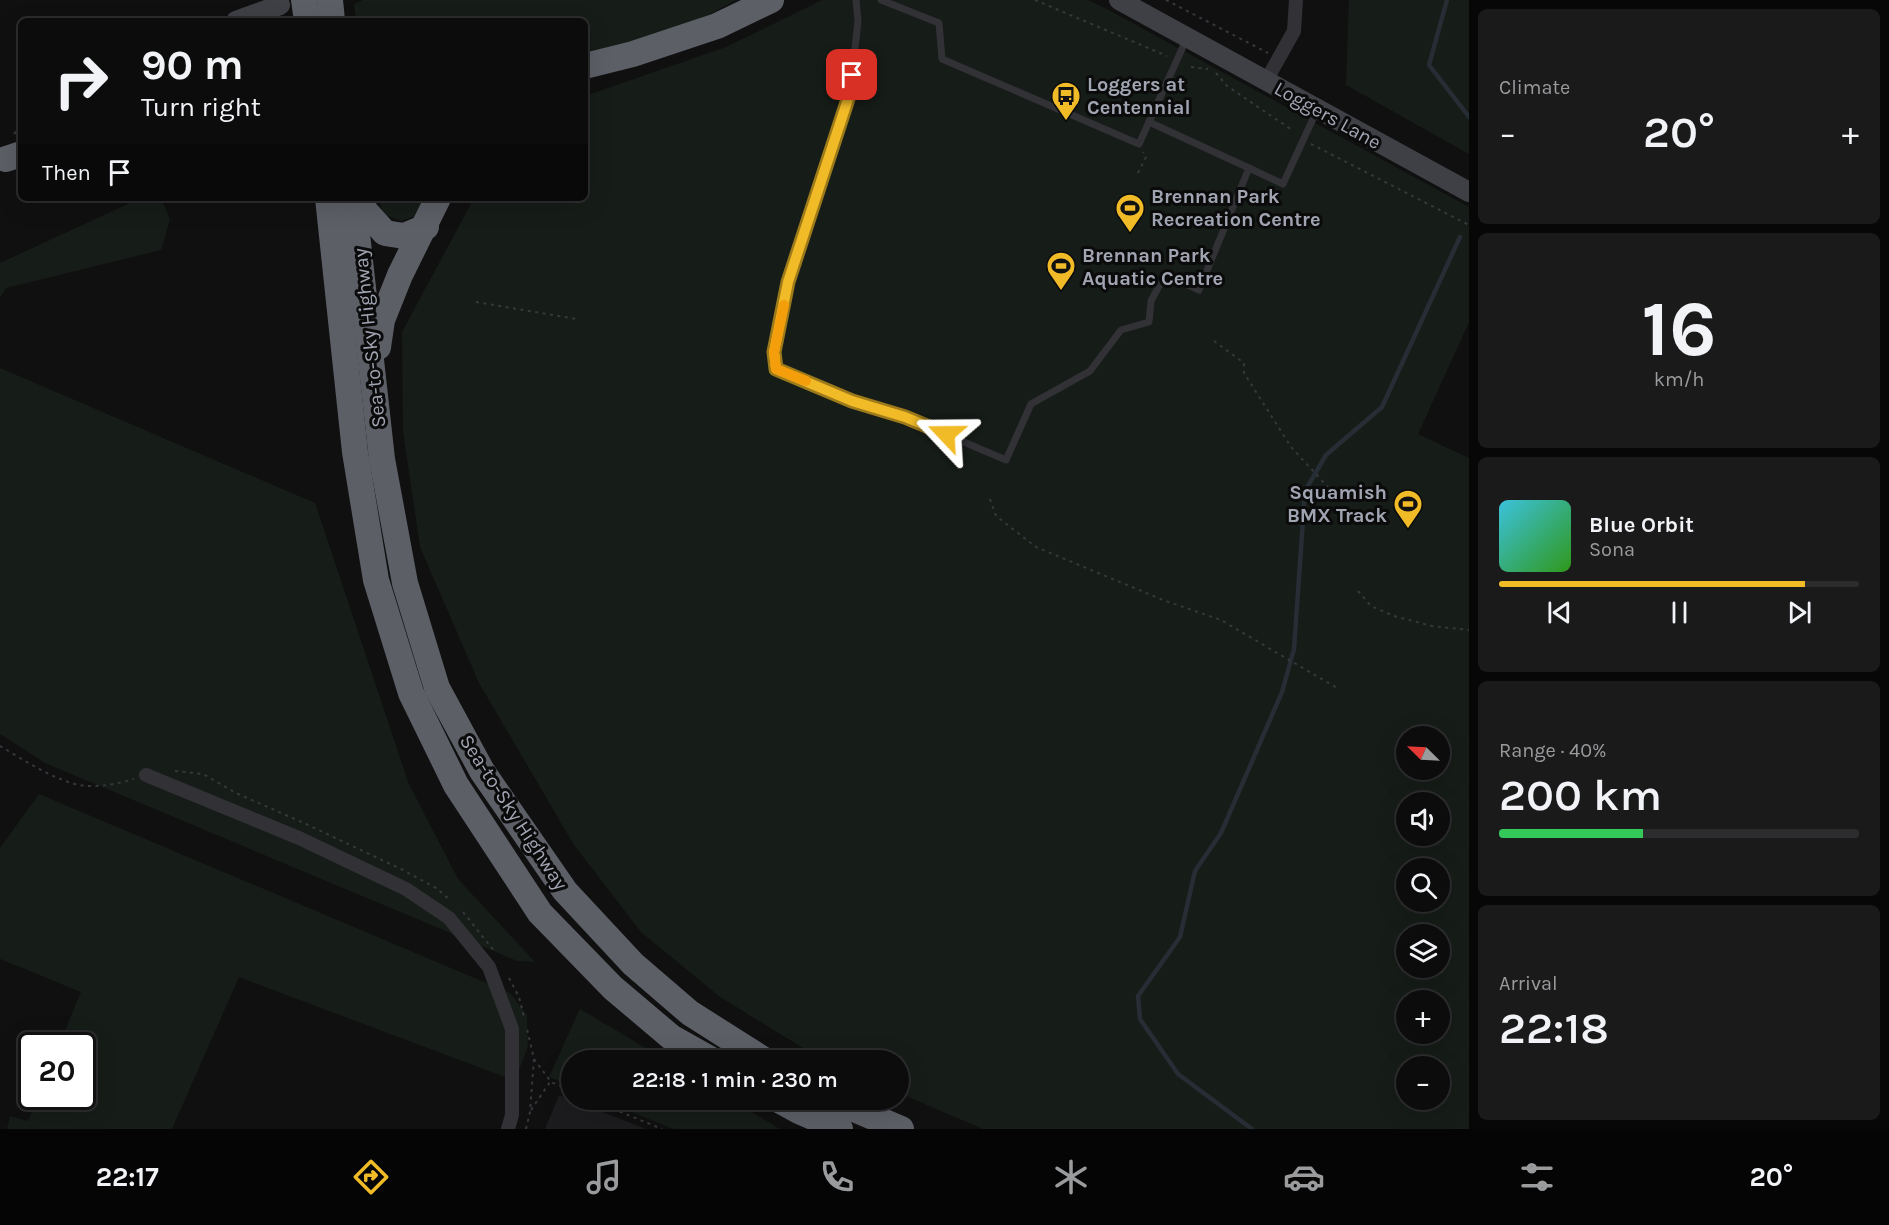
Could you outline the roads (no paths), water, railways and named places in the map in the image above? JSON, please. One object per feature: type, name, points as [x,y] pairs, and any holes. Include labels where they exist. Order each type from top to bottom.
[{"type":"highway","points":[[330,0],[332,18]]},
{"type":"highway","points":[[588,65],[633,54],[717,26],[771,0]]},
{"type":"highway","points":[[292,3],[304,18]]},
{"type":"highway","name":"Sea-to-Sky Highway","points":[[353,201],[382,459],[405,582],[437,688],[482,771],[565,891],[633,964],[690,1013],[748,1050]]},
{"type":"highway","points":[[360,201],[385,234],[404,236],[426,227]]},
{"type":"highway","points":[[373,371],[382,320],[400,275],[426,227],[437,201]]},
{"type":"highway","name":"Sea-to-Sky Highway","points":[[326,203],[355,452],[372,557],[376,580],[411,693],[456,785],[540,913],[613,988],[671,1037],[694,1050]]},
{"type":"highway","points":[[797,1110],[840,1129]]},
{"type":"highway","points":[[856,1110],[901,1129]]},
{"type":"street","points":[[1266,81],[1294,31],[1296,0]]},
{"type":"street","name":"Loggers Lane","points":[[1128,2],[1187,38],[1469,192]]},
{"type":"street","points":[[245,18],[292,3]]},
{"type":"street","points":[[146,775],[331,853],[405,889],[449,918],[489,967],[512,1029],[512,1115],[508,1129]]},
{"type":"lane","points":[[856,0],[858,21],[850,93],[788,282],[774,352],[776,369],[852,401],[905,417],[1006,460],[1031,404],[1090,371],[1121,330],[1149,322],[1151,301],[1160,284],[1177,280],[1199,290],[1249,168]]},
{"type":"lane","points":[[880,0],[939,23],[942,58],[1139,144],[1187,38]]},
{"type":"lane","points":[[1149,122],[1283,184],[1318,110]]},
{"type":"waterway","points":[[1447,0],[1429,65],[1469,117]]},
{"type":"waterway","points":[[1252,1129],[1178,1074],[1140,1019],[1138,996],[1180,937],[1195,871],[1221,833],[1282,692],[1294,649],[1305,491],[1326,455],[1382,407],[1460,237]]},
{"type":"place","name":"Loggers at Centennial","points":[[1066,122]]},
{"type":"place","name":"Brennan Park Recreation Centre","points":[[1130,234]]},
{"type":"place","name":"Brennan Park Aquatic Centre","points":[[1061,292]]},
{"type":"place","name":"Squamish BMX Track","points":[[1408,530]]}]
